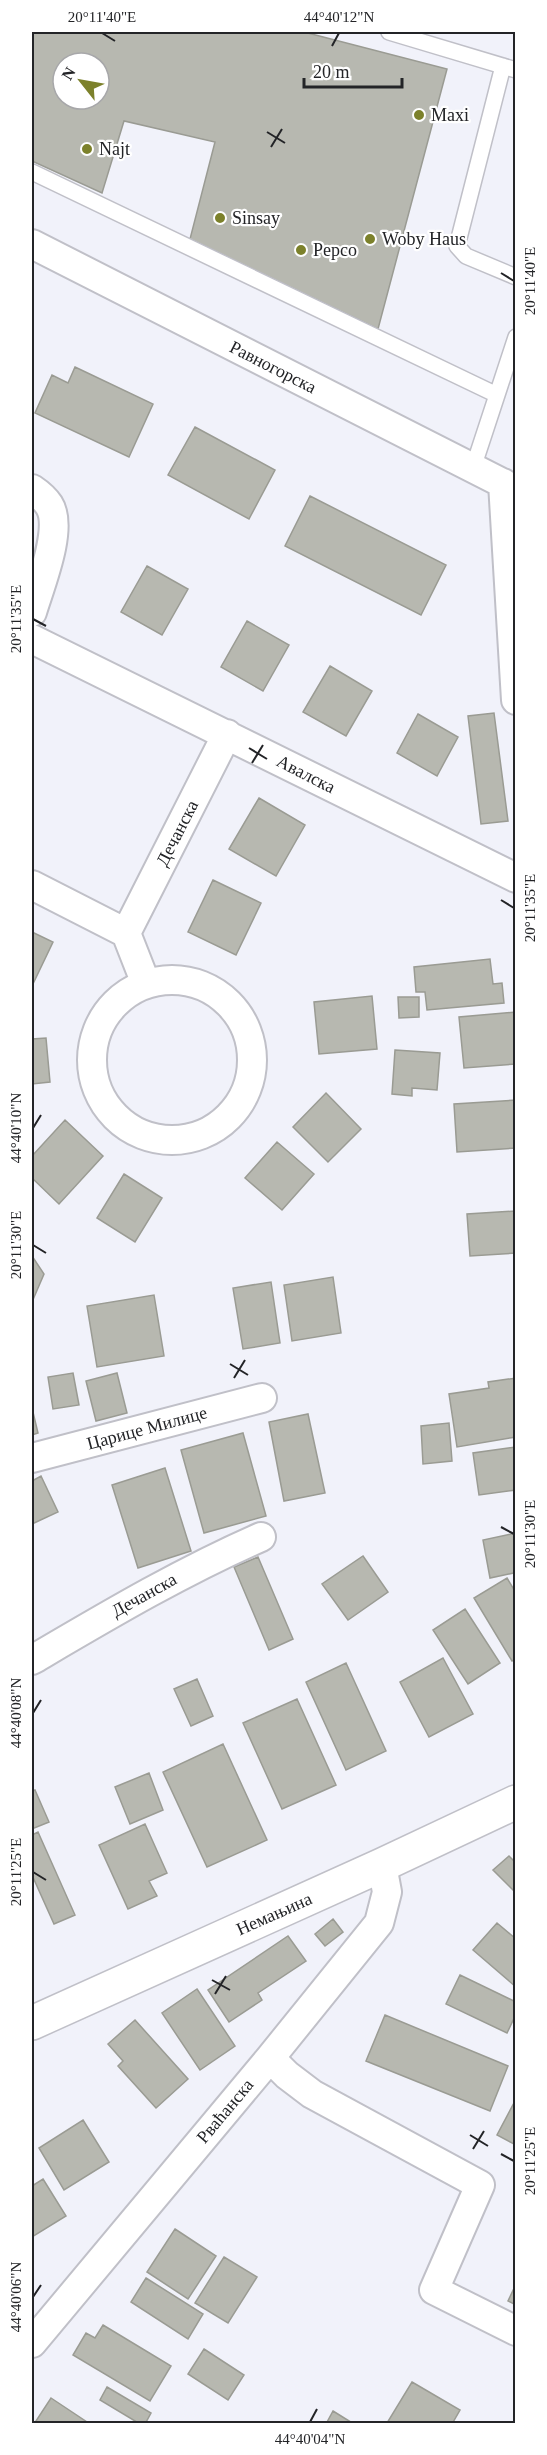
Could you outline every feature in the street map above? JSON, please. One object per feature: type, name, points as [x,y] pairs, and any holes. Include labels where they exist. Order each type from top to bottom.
[{"type":"street","name":"Равногорска","points":[[32,244],[509,487]]},
{"type":"street","points":[[509,487],[516,700]]},
{"type":"street","points":[[32,612],[48,557],[53,529],[41,498]]},
{"type":"street","name":"Авалска","points":[[32,639],[516,878]]},
{"type":"street","name":"Дечанска","points":[[126,933],[227,734]]},
{"type":"street","points":[[32,885],[126,933],[146,984]]},
{"type":"street","points":[[171,979],[196,983],[218,994],[237,1011],[248,1034],[252,1059],[249,1084],[238,1107],[220,1125],[198,1137],[173,1141],[148,1138],[125,1127],[107,1109],[95,1087],[91,1062],[94,1037],[102,1021],[123,995],[146,984],[171,979]]},
{"type":"street","name":"Царице Милице","points":[[32,1458],[262,1398]]},
{"type":"street","name":"Дечанска","points":[[32,1660],[132,1601],[212,1558],[261,1536]]},
{"type":"street","name":"Немањина","points":[[32,2023],[516,1802]]},
{"type":"street","name":"Рваћанска","points":[[32,2343],[270,2058],[378,1923],[387,1892],[382,1865]]},
{"type":"street","points":[[270,2058],[287,2075],[312,2094],[480,2185],[434,2290],[516,2331]]},
{"type":"lane","points":[[389,32],[509,68],[457,246],[466,256],[516,277]]},
{"type":"lane","points":[[32,172],[497,395]]},
{"type":"lane","points":[[473,468],[516,337]]},
{"type":"building","points":[[32,32],[304,32],[447,69],[378,329],[190,239],[215,142],[124,121],[102,193],[32,161]]},
{"type":"building","points":[[75,367],[153,404],[129,457],[35,413],[52,375],[68,383]]},
{"type":"building","points":[[195,427],[275,470],[249,519],[168,475]]},
{"type":"building","points":[[310,496],[446,565],[421,615],[285,546]]},
{"type":"building","points":[[147,566],[188,589],[162,635],[121,612]]},
{"type":"building","points":[[247,621],[289,645],[263,691],[221,667]]},
{"type":"building","points":[[330,666],[372,691],[346,736],[303,712]]},
{"type":"building","points":[[494,713],[508,821],[481,824],[468,716]]},
{"type":"building","points":[[418,714],[458,737],[437,776],[397,753]]},
{"type":"building","points":[[259,798],[305,825],[276,876],[229,849]]},
{"type":"building","points":[[213,880],[261,903],[236,955],[188,932]]},
{"type":"building","points":[[32,932],[53,942],[32,986]]},
{"type":"building","points":[[490,959],[493,984],[502,983],[504,1003],[427,1010],[425,992],[416,992],[414,967]]},
{"type":"building","points":[[372,996],[377,1049],[319,1054],[314,1002]]},
{"type":"building","points":[[398,997],[419,997],[419,1017],[399,1018]]},
{"type":"building","points":[[516,1012],[516,1064],[464,1068],[459,1017]]},
{"type":"building","points":[[46,1038],[50,1082],[32,1084],[32,1039]]},
{"type":"building","points":[[395,1050],[440,1053],[437,1090],[412,1088],[412,1096],[392,1094]]},
{"type":"building","points":[[326,1093],[361,1129],[328,1162],[293,1127]]},
{"type":"building","points":[[516,1100],[516,1148],[457,1152],[454,1104]]},
{"type":"building","points":[[65,1120],[103,1156],[59,1204],[32,1178],[32,1156]]},
{"type":"building","points":[[277,1142],[314,1174],[282,1210],[245,1178]]},
{"type":"building","points":[[124,1174],[162,1198],[135,1242],[97,1218]]},
{"type":"building","points":[[516,1211],[516,1253],[470,1256],[467,1214]]},
{"type":"building","points":[[32,1256],[44,1274],[32,1302]]},
{"type":"building","points":[[333,1277],[341,1333],[292,1341],[284,1285]]},
{"type":"building","points":[[271,1282],[280,1343],[243,1349],[233,1288]]},
{"type":"building","points":[[154,1295],[164,1356],[97,1367],[87,1306]]},
{"type":"building","points":[[73,1373],[79,1405],[53,1409],[48,1377]]},
{"type":"building","points":[[117,1373],[127,1413],[96,1421],[86,1381]]},
{"type":"building","points":[[516,1378],[516,1437],[457,1447],[449,1394],[489,1388],[488,1382]]},
{"type":"building","points":[[32,1408],[38,1433],[32,1435]]},
{"type":"building","points":[[308,1414],[325,1493],[284,1501],[269,1422]]},
{"type":"building","points":[[449,1423],[452,1461],[423,1464],[421,1426]]},
{"type":"building","points":[[243,1433],[266,1516],[204,1533],[181,1450]]},
{"type":"building","points":[[516,1447],[516,1490],[479,1495],[473,1453]]},
{"type":"building","points":[[165,1468],[191,1551],[138,1568],[112,1485]]},
{"type":"building","points":[[41,1476],[58,1512],[32,1524],[32,1481]]},
{"type":"building","points":[[516,1533],[516,1581],[514,1573],[490,1578],[483,1540]]},
{"type":"building","points":[[363,1556],[388,1592],[348,1620],[322,1584]]},
{"type":"building","points":[[258,1557],[293,1639],[269,1650],[234,1567]]},
{"type":"building","points":[[507,1578],[516,1593],[516,1659],[512,1661],[474,1598]]},
{"type":"building","points":[[465,1609],[500,1663],[468,1684],[433,1630]]},
{"type":"building","points":[[443,1658],[473,1714],[429,1737],[400,1682]]},
{"type":"building","points":[[346,1663],[386,1751],[346,1770],[306,1682]]},
{"type":"building","points":[[197,1679],[213,1716],[191,1726],[174,1689]]},
{"type":"building","points":[[297,1699],[336,1785],[282,1809],[243,1723]]},
{"type":"building","points":[[223,1744],[267,1840],[207,1867],[163,1772]]},
{"type":"building","points":[[149,1773],[163,1810],[130,1824],[115,1787]]},
{"type":"building","points":[[35,1790],[49,1822],[32,1829],[32,1791]]},
{"type":"building","points":[[145,1824],[167,1873],[149,1881],[157,1896],[128,1909],[99,1845]]},
{"type":"building","points":[[38,1832],[75,1915],[54,1924],[32,1875],[32,1835]]},
{"type":"building","points":[[509,1856],[516,1863],[516,1893],[493,1870]]},
{"type":"building","points":[[333,1919],[343,1932],[325,1946],[315,1934]]},
{"type":"building","points":[[497,1923],[516,1939],[516,1987],[473,1950]]},
{"type":"building","points":[[288,1936],[306,1961],[258,1993],[262,2000],[229,2022],[208,1990]]},
{"type":"building","points":[[460,1975],[516,2002],[516,2014],[507,2033],[446,2004]]},
{"type":"building","points":[[197,1989],[235,2046],[200,2070],[162,2013]]},
{"type":"building","points":[[385,2015],[508,2066],[490,2111],[366,2061]]},
{"type":"building","points":[[135,2020],[188,2079],[156,2108],[118,2066],[123,2061],[108,2044]]},
{"type":"building","points":[[516,2099],[516,2145],[497,2135]]},
{"type":"building","points":[[83,2120],[109,2162],[64,2190],[39,2148]]},
{"type":"building","points":[[43,2179],[66,2216],[32,2237],[32,2186]]},
{"type":"building","points":[[175,2229],[216,2256],[188,2299],[147,2272]]},
{"type":"building","points":[[224,2257],[257,2277],[228,2323],[195,2303]]},
{"type":"building","points":[[146,2278],[203,2314],[188,2339],[131,2302]]},
{"type":"building","points":[[516,2284],[516,2305],[508,2301]]},
{"type":"building","points":[[103,2325],[171,2366],[150,2401],[73,2355],[86,2333],[95,2338]]},
{"type":"building","points":[[204,2349],[244,2375],[228,2400],[188,2374]]},
{"type":"building","points":[[412,2382],[460,2410],[452,2424],[387,2423]]},
{"type":"building","points":[[107,2387],[151,2413],[145,2424],[140,2424],[100,2400]]},
{"type":"building","points":[[51,2398],[90,2424],[34,2424]]},
{"type":"building","points":[[333,2411],[354,2424],[326,2424]]},
{"type":"place","name":"Maxi","points":[[419,115]]},
{"type":"place","name":"Najt","points":[[87,149]]},
{"type":"place","name":"Sinsay","points":[[220,218]]},
{"type":"place","name":"Woby Haus","points":[[370,239]]},
{"type":"place","name":"Pepco","points":[[301,250]]}]
